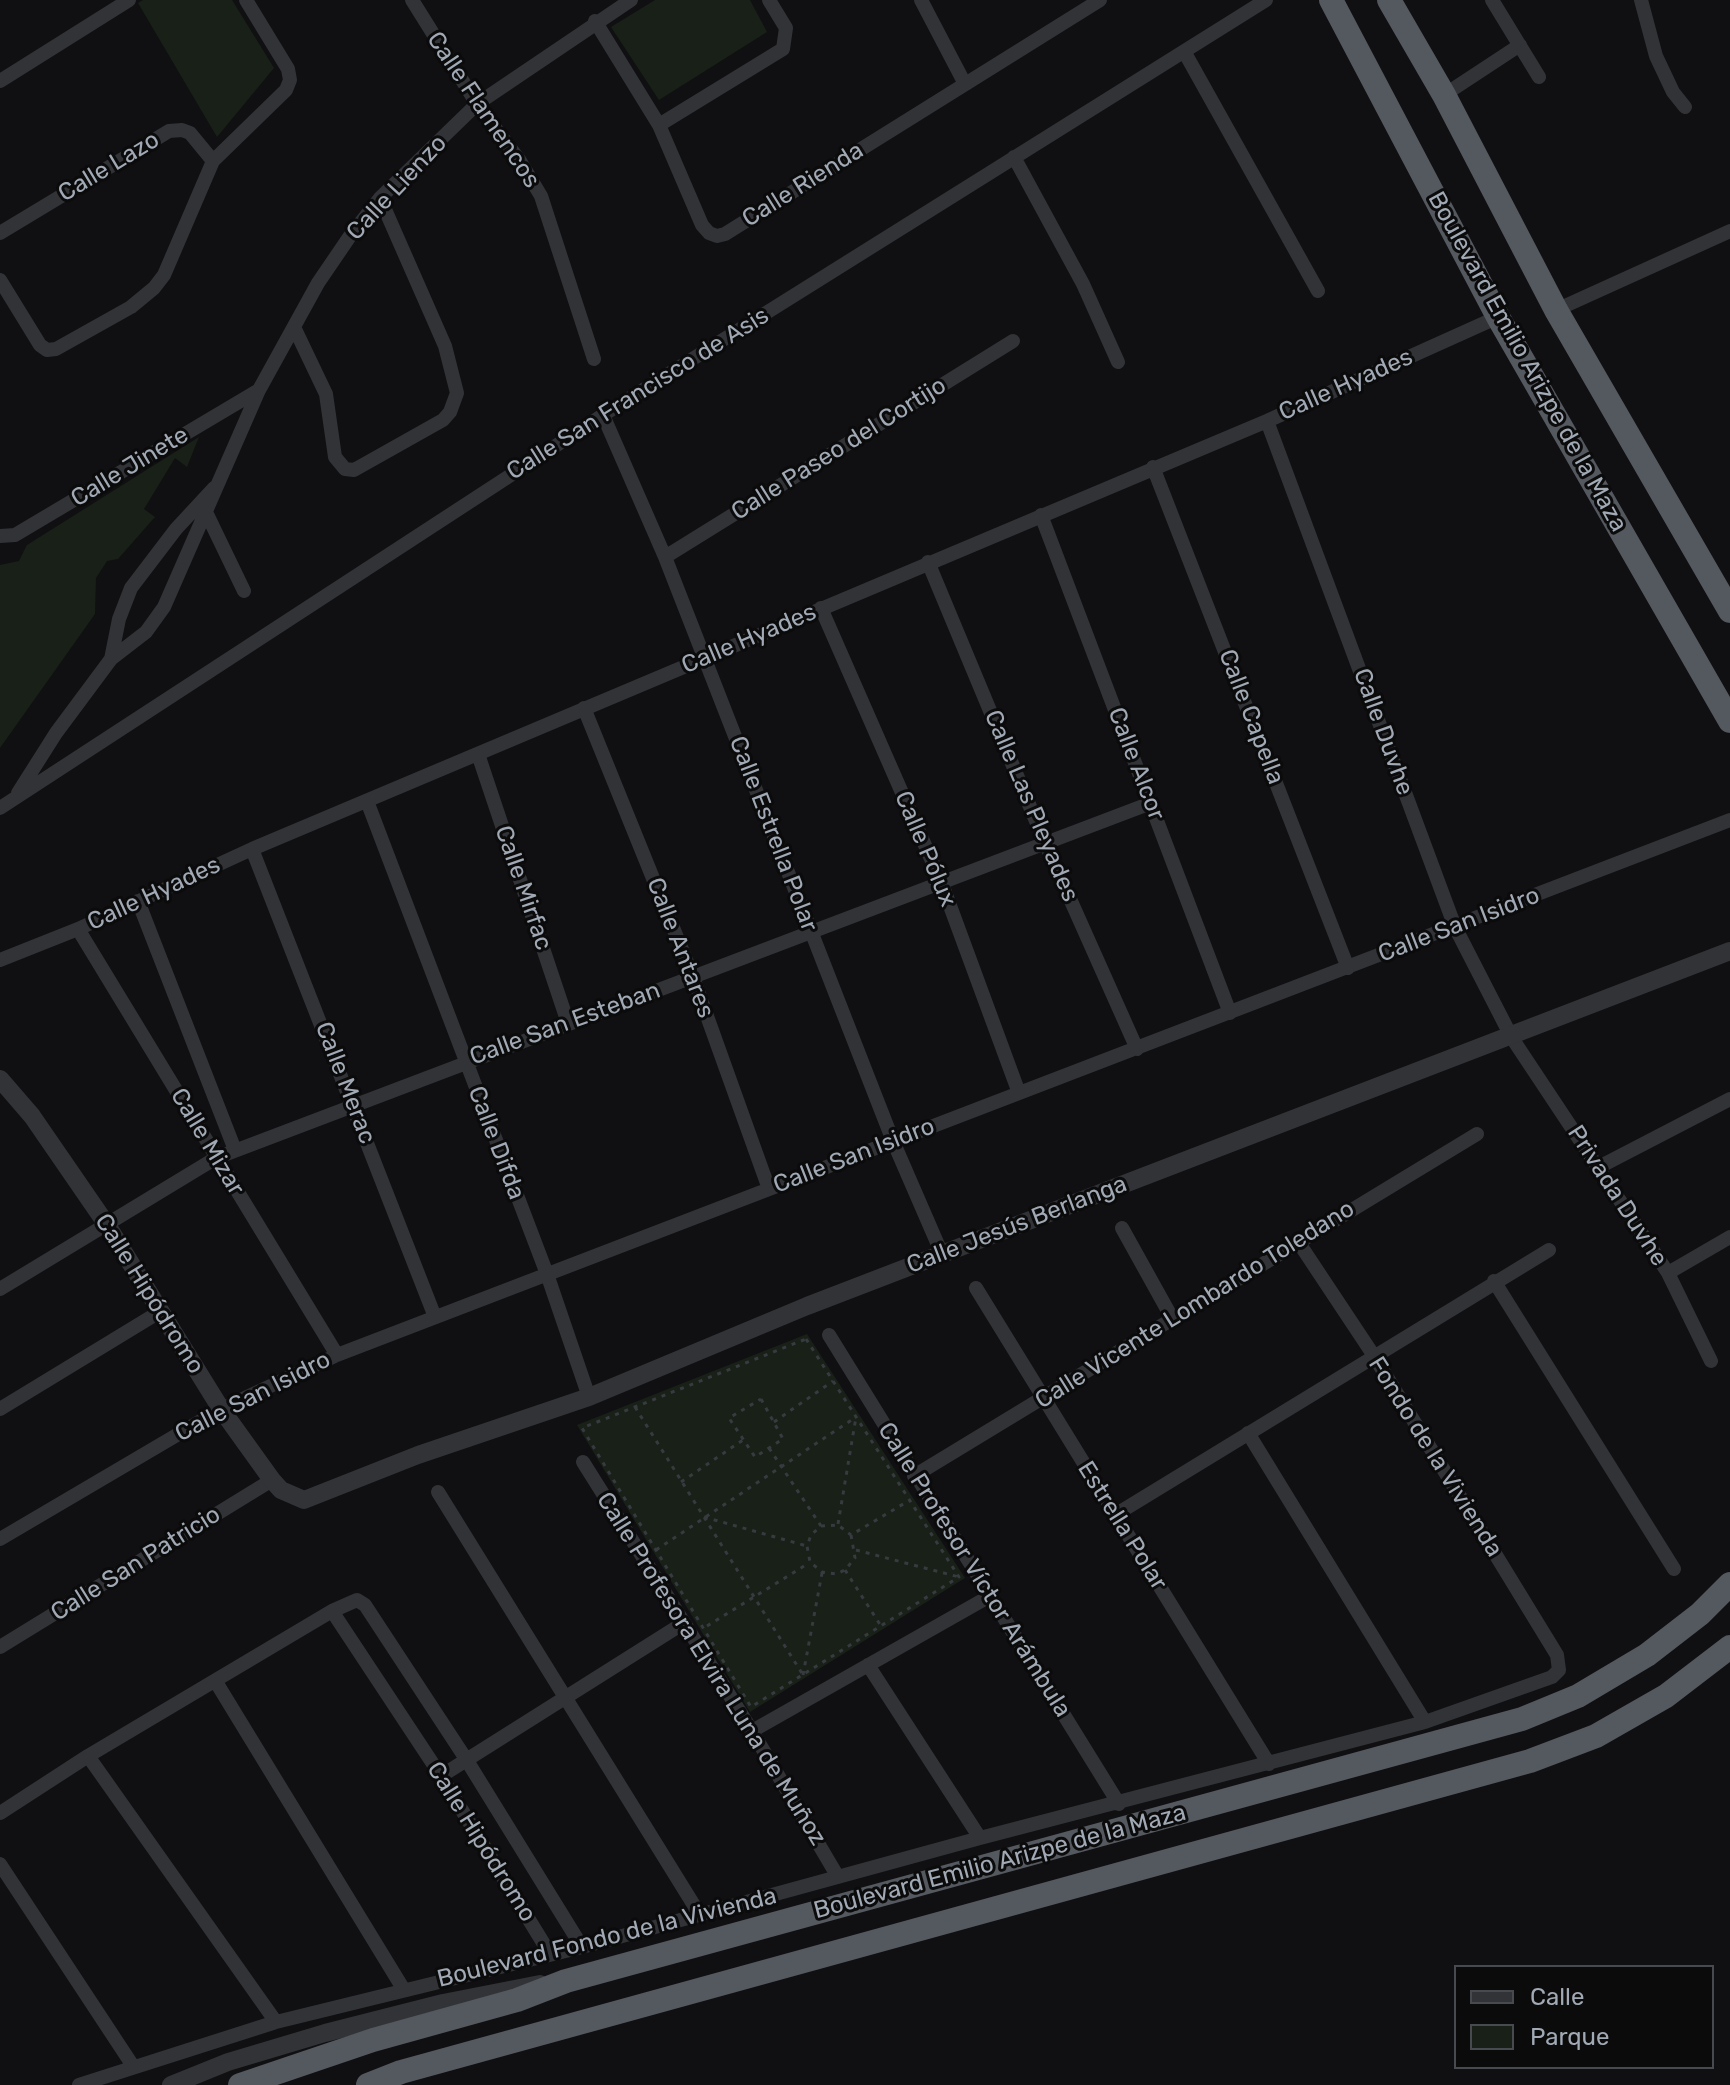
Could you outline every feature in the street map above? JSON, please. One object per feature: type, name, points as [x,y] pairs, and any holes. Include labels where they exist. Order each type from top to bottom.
[{"type":"highway","name":"Boulevard Emilio Arizpe de la Maza","points":[[1331,0],[1498,317],[1730,721]]},
{"type":"highway","points":[[1391,1],[1444,95],[1556,310],[1730,611]]},
{"type":"highway","name":"Boulevard Emilio Arizpe de la Maza","points":[[240,2085],[373,2040],[517,2000],[566,1981],[1522,1719],[1578,1696],[1647,1655],[1700,1614],[1730,1584]]},
{"type":"highway","name":"Boulevard Emilio Arizpe de la Maza","points":[[368,2085],[401,2072],[1530,1761],[1596,1736],[1666,1696],[1730,1647]]},
{"type":"street","points":[[0,81],[129,0]]},
{"type":"street","points":[[0,280],[40,345],[47,350],[69,342],[131,307],[154,288],[164,275],[213,161],[286,90],[290,80],[288,69],[246,0]]},
{"type":"street","name":"Calle Flamencos","points":[[412,0],[477,104],[520,161],[541,196],[594,359]]},
{"type":"street","name":"Calle Lienzo","points":[[111,659],[119,619],[131,588],[203,506],[217,485],[259,390],[318,283],[380,198],[477,104],[595,21],[631,0]]},
{"type":"street","points":[[659,125],[783,49],[786,28],[769,0]]},
{"type":"street","points":[[921,0],[965,84]]},
{"type":"street","name":"Calle Rienda","points":[[595,21],[659,125],[702,225],[717,236],[725,234],[965,84],[1074,6],[1100,0]]},
{"type":"street","name":"Calle San Francisco de Asis","points":[[0,808],[603,415],[1266,0]]},
{"type":"street","points":[[1492,0],[1539,77]]},
{"type":"street","points":[[1641,0],[1656,56],[1673,92],[1685,107]]},
{"type":"street","points":[[1444,95],[1520,45]]},
{"type":"street","points":[[1185,53],[1318,291]]},
{"type":"street","name":"Calle Lazo","points":[[0,233],[169,131],[190,133],[213,161]]},
{"type":"street","points":[[1014,157],[1083,284],[1118,362]]},
{"type":"street","points":[[294,327],[326,394],[335,457],[345,469],[354,470],[443,420],[450,412],[457,393],[445,346],[380,198]]},
{"type":"street","points":[[1556,310],[1730,231]]},
{"type":"street","name":"Calle Hyades","points":[[0,960],[78,929],[252,849],[1267,421],[1498,317]]},
{"type":"street","name":"Calle Paseo del Cortijo","points":[[665,557],[1013,341]]},
{"type":"street","name":"Calle Jinete","points":[[0,536],[15,535],[259,390]]},
{"type":"street","name":"Calle Estrella Polar","points":[[603,415],[665,557],[893,1141],[942,1254]]},
{"type":"street","name":"Calle Duvhe","points":[[1267,421],[1455,927],[1512,1038]]},
{"type":"street","name":"Calle Capella","points":[[1153,467],[1348,968]]},
{"type":"street","points":[[203,506],[244,591]]},
{"type":"street","name":"Calle Lienzo","points":[[16,796],[56,733],[111,659],[146,632],[164,607],[203,506]]},
{"type":"street","name":"Calle Alcor","points":[[1041,515],[1230,1013]]},
{"type":"street","name":"Calle Las Pleyades","points":[[928,562],[1046,845],[1137,1049]]},
{"type":"street","name":"Calle Pólux","points":[[821,608],[942,884],[1019,1093]]},
{"type":"street","name":"Calle Antares","points":[[584,708],[693,977],[769,1189]]},
{"type":"street","name":"Calle Mirfac","points":[[478,754],[568,1023]]},
{"type":"street","name":"Calle Difda","points":[[367,801],[547,1274],[589,1397]]},
{"type":"street","name":"Calle San Esteban","points":[[0,1289],[216,1158],[353,1103],[1151,803]]},
{"type":"street","name":"Calle San Isidro","points":[[0,1539],[221,1409],[337,1355],[1730,820]]},
{"type":"street","name":"Calle Merac","points":[[252,849],[435,1317]]},
{"type":"street","name":"Calle Mizar","points":[[138,901],[235,1150]]},
{"type":"street","name":"Calle Mizar","points":[[78,929],[337,1355]]},
{"type":"street","name":"Calle Jesús Berlanga","points":[[304,1500],[418,1455],[589,1397],[942,1254],[1512,1038],[1730,951]]},
{"type":"street","name":"Privada Duvhe","points":[[1512,1038],[1668,1273],[1711,1361]]},
{"type":"street","name":"Calle Hipódromo","points":[[0,1079],[32,1116],[107,1225],[221,1409],[272,1480],[281,1490],[304,1500]]},
{"type":"street","points":[[1599,1167],[1730,1099]]},
{"type":"street","name":"Calle Vicente Lombardo Toledano","points":[[914,1476],[1043,1400],[1297,1240],[1477,1134]]},
{"type":"street","points":[[1122,1228],[1172,1318]]},
{"type":"street","points":[[1668,1273],[1730,1237]]},
{"type":"street","name":"Fondo de la Vivienda","points":[[1297,1240],[1374,1356],[1557,1655],[1559,1670],[1552,1677]]},
{"type":"street","points":[[1115,1515],[1549,1250]]},
{"type":"street","points":[[1494,1281],[1674,1569]]},
{"type":"street","name":"Estrella Polar","points":[[976,1288],[1269,1764]]},
{"type":"street","points":[[0,1409],[161,1311]]},
{"type":"street","name":"Calle Profesor Víctor Arámbula","points":[[829,1335],[1119,1804]]},
{"type":"street","points":[[1248,1433],[1425,1722]]},
{"type":"street","name":"Calle Profesora Elvira Luna de Muñoz","points":[[583,1462],[752,1731],[838,1877]]},
{"type":"street","name":"Calle San Patricio","points":[[0,1647],[272,1480]]},
{"type":"street","points":[[438,1492],[700,1915]]},
{"type":"street","points":[[752,1731],[990,1596]]},
{"type":"street","name":"Calle Hipódromo","points":[[550,1954],[441,1776],[332,1611],[352,1600],[365,1605],[466,1759],[582,1947]]},
{"type":"street","points":[[0,1813],[88,1756],[332,1611]]},
{"type":"street","points":[[441,1776],[568,1699],[682,1624]]},
{"type":"street","points":[[868,1665],[980,1838]]},
{"type":"street","name":"Boulevard Fondo de la Vivienda","points":[[79,2085],[276,2022],[582,1947],[980,1838],[1425,1722],[1552,1677]]},
{"type":"street","points":[[216,1682],[404,1990]]},
{"type":"street","points":[[88,1756],[276,2022]]},
{"type":"street","points":[[0,1864],[133,2066]]},
{"type":"street","points":[[171,2085],[228,2062],[325,2033],[443,2003],[566,1981]]},
{"type":"path","points":[[806,1339],[959,1577],[751,1707],[582,1428],[806,1339]]},
{"type":"path","points":[[774,1422],[833,1381]]},
{"type":"path","points":[[761,1399],[783,1439],[755,1457],[743,1440],[729,1418],[761,1399]]},
{"type":"path","points":[[635,1407],[803,1675]]},
{"type":"path","points":[[656,1550],[856,1417]]},
{"type":"path","points":[[838,1525],[856,1417]]},
{"type":"path","points":[[681,1482],[743,1440]]},
{"type":"path","points":[[769,1448],[821,1526]]},
{"type":"path","points":[[851,1535],[910,1500]]},
{"type":"path","points":[[704,1517],[807,1546]]},
{"type":"path","points":[[838,1525],[851,1535],[855,1558],[845,1570],[836,1574],[822,1572],[810,1562],[807,1546],[811,1535],[821,1526],[838,1525]]},
{"type":"path","points":[[856,1550],[959,1577]]},
{"type":"path","points":[[703,1628],[810,1562]]},
{"type":"path","points":[[845,1570],[881,1626]]},
{"type":"path","points":[[803,1675],[822,1572]]},
{"type":"green space","points":[[143,0],[232,0],[274,68],[217,137],[138,3]]},
{"type":"green space","points":[[655,0],[750,0],[767,32],[659,100],[611,27]]},
{"type":"green space","points":[[199,437],[187,467],[175,458],[144,509],[155,517],[118,559],[107,561],[96,578],[95,614],[0,748],[0,565],[19,561],[27,545]]},
{"type":"green space","points":[[807,1334],[965,1578],[750,1712],[577,1425]]}]
